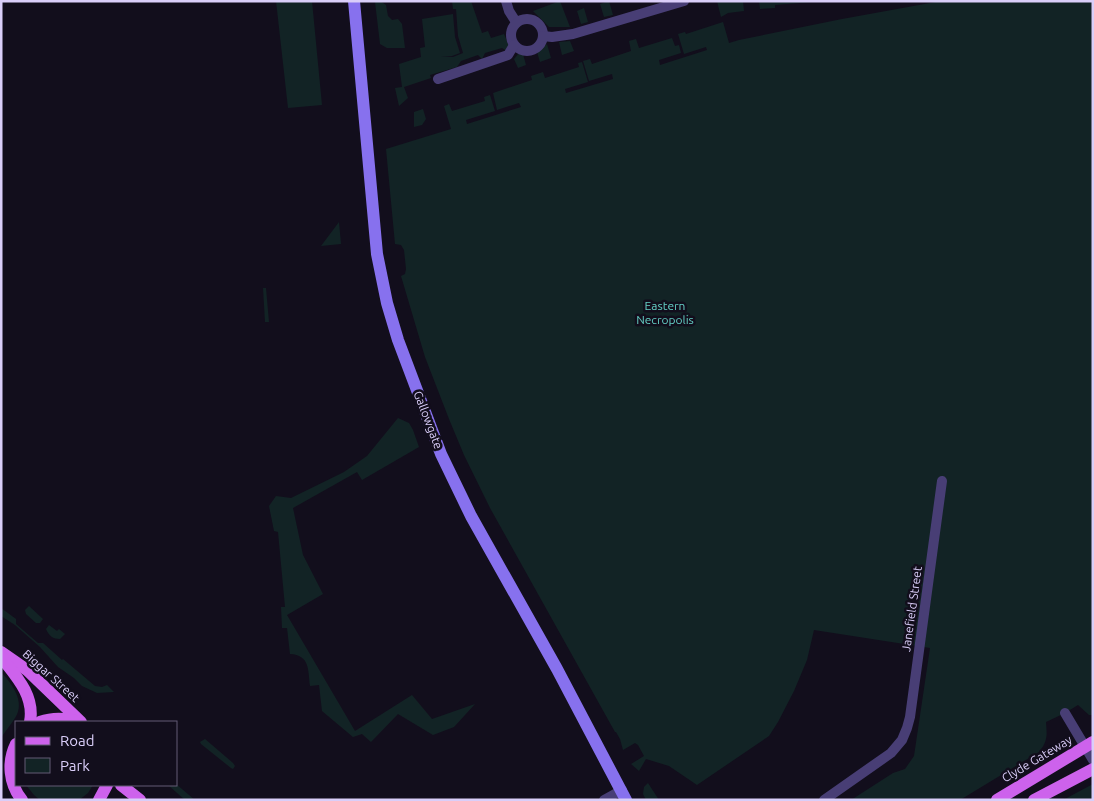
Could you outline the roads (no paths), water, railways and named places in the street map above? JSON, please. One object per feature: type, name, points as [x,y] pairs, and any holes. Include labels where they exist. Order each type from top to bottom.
[{"type":"main road","name":"Biggar Street","points":[[1,652],[27,670],[79,721]]},
{"type":"main road","name":"Biggar Street","points":[[1,656],[21,682],[28,696],[31,709],[30,721]]},
{"type":"main road","points":[[44,721],[56,718],[76,721]]},
{"type":"main road","name":"Clyde Gateway","points":[[996,800],[1089,744]]},
{"type":"main road","points":[[15,746],[11,756],[10,768],[12,784],[22,800]]},
{"type":"main road","points":[[1034,800],[1093,769]]},
{"type":"main road","points":[[99,800],[106,786]]},
{"type":"main road","points":[[122,786],[140,800]]},
{"type":"street","name":"Gallowgate","points":[[354,1],[377,254],[385,295],[398,340],[441,454],[468,511],[539,635],[624,795]]},
{"type":"street","points":[[506,1],[509,11],[516,22]]},
{"type":"street","points":[[543,36],[552,37],[574,34],[684,1]]},
{"type":"street","points":[[526,18],[537,22],[543,31],[542,42],[534,49],[523,51],[518,49],[514,45],[510,33],[516,22],[526,18]]},
{"type":"street","points":[[438,79],[508,54],[514,45]]},
{"type":"street","name":"Janefield Street","points":[[824,800],[891,753],[902,740],[907,728],[942,481]]},
{"type":"street","points":[[1065,714],[1089,744],[1093,760]]},
{"type":"street","points":[[604,800],[624,795]]},
{"type":"park label","name":"Eastern Necropolis","points":[[665,313]]}]
